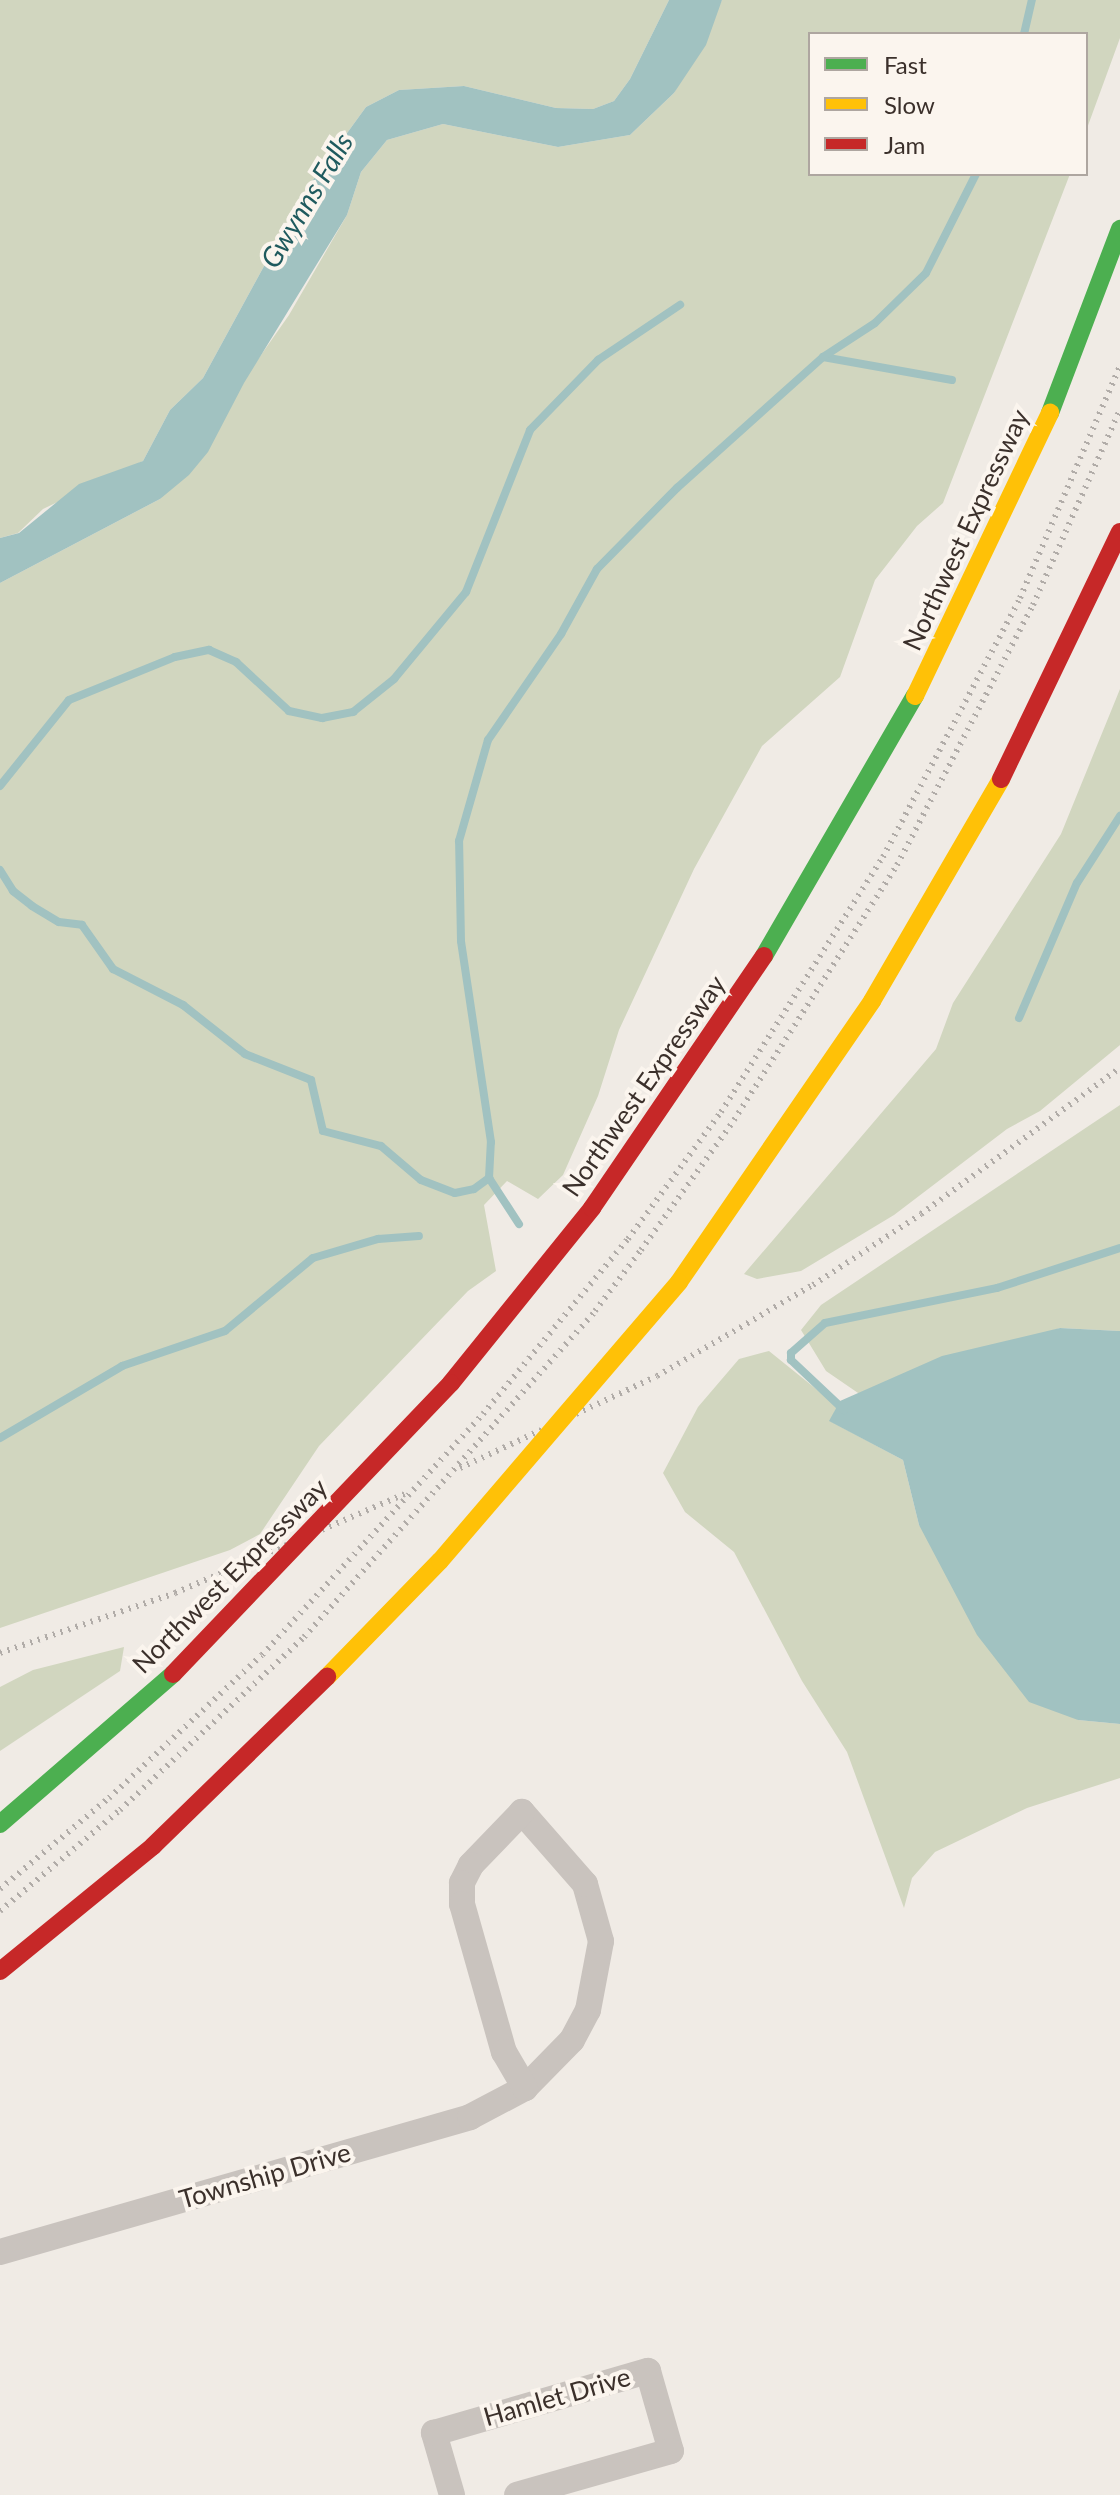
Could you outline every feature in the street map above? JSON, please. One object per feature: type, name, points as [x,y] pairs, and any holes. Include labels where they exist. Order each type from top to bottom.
[{"type":"highway","name":"Northwest Expressway","points":[[0,1824],[173,1674],[451,1383],[592,1208],[679,1085],[775,939],[900,727],[1040,440],[1120,229]]},
{"type":"highway","points":[[0,1971],[153,1846],[246,1760],[440,1561],[679,1282],[863,1014],[940,887],[1023,735],[1120,532]]},
{"type":"street","name":"Township Drive","points":[[0,2252],[470,2117],[525,2088],[572,2040],[583,2020],[598,1976],[601,1941],[585,1884],[522,1812],[471,1865],[462,1893],[504,2052],[525,2088]]},
{"type":"street","name":"Hamlet Drive","points":[[452,2495],[434,2433],[648,2371],[671,2451],[517,2495]]},
{"type":"green space","points":[[0,0],[669,0],[630,79],[614,101],[593,109],[556,108],[464,86],[399,90],[366,107],[305,191],[203,378],[170,410],[143,461],[43,509],[18,533],[0,538]]},
{"type":"green space","points":[[722,0],[1120,0],[1120,38],[1088,126],[1088,32],[808,32],[808,176],[1069,176],[943,503],[917,526],[875,580],[840,677],[762,746],[694,869],[619,1030],[598,1096],[563,1175],[538,1199],[507,1181],[484,1205],[496,1271],[468,1291],[319,1446],[260,1534],[230,1550],[0,1628],[0,583],[160,499],[289,315],[347,215],[361,172],[387,140],[443,124],[558,147],[630,135],[674,93]]},
{"type":"green space","points":[[1120,689],[1120,1045],[1040,1111],[1007,1129],[894,1215],[801,1271],[757,1279],[744,1274],[936,1049],[953,1003],[1061,834]]},
{"type":"green space","points":[[1120,1105],[1120,1331],[1060,1328],[861,1395],[826,1371],[801,1330],[821,1305]]},
{"type":"green space","points":[[769,1351],[826,1397],[840,1401],[830,1421],[903,1460],[919,1525],[1078,1720],[1120,1724],[1120,1778],[1027,1808],[935,1852],[912,1878],[904,1908],[847,1752],[802,1681],[734,1552],[685,1512],[663,1473],[698,1407],[739,1359]]},
{"type":"green space","points":[[124,1647],[120,1671],[0,1751],[0,1687],[33,1670]]},
{"type":"water","name":"Gwynns Falls","points":[[669,0],[722,0],[706,45],[674,93],[630,135],[558,147],[443,124],[387,140],[361,172],[347,215],[244,383],[208,452],[189,475],[160,499],[0,583],[0,538],[19,533],[79,484],[143,461],[170,410],[203,378],[305,191],[366,107],[399,90],[464,86],[556,108],[593,109],[614,101],[630,79]]},
{"type":"water","points":[[1060,1328],[1120,1331],[1120,1724],[1078,1720],[1029,1702],[977,1635],[919,1525],[903,1460],[829,1421],[840,1401],[942,1356]]},
{"type":"waterway","points":[[1024,32],[1032,0]]},
{"type":"waterway","points":[[0,870],[13,891],[32,906],[59,922],[82,925],[113,969],[183,1005],[245,1054],[311,1080],[323,1131],[381,1146],[421,1180],[455,1193],[474,1189],[489,1178],[491,1142],[461,941],[459,841],[488,740],[561,634],[597,569],[677,488],[823,357],[875,323],[926,273],[975,176]]},
{"type":"waterway","points":[[0,786],[69,700],[175,657],[209,650],[236,662],[289,711],[322,718],[353,712],[394,679],[466,592],[530,430],[598,360],[680,305]]},
{"type":"waterway","points":[[823,357],[952,380]]},
{"type":"waterway","points":[[1019,1018],[1077,883],[1120,816]]},
{"type":"waterway","points":[[489,1178],[519,1224]]},
{"type":"waterway","points":[[0,1438],[122,1366],[225,1331],[313,1258],[378,1239],[419,1236]]},
{"type":"waterway","points":[[844,1410],[791,1360],[791,1353],[825,1323],[997,1288],[1120,1248]]},
{"type":"railway","points":[[0,1889],[109,1798],[262,1655],[483,1414],[628,1239],[721,1112],[883,857],[1020,598],[1120,366]]},
{"type":"railway","points":[[0,1911],[120,1810],[304,1637],[595,1311],[641,1250],[734,1120],[897,865],[1033,605],[1120,410]]},
{"type":"railway","points":[[460,1468],[657,1376],[813,1285],[921,1214],[1120,1068]]},
{"type":"railway","points":[[0,1653],[175,1593],[405,1494]]},
{"type":"traffic: fast","points":[[1050,413],[1120,229]]},
{"type":"traffic: fast","points":[[764,956],[915,696]]},
{"type":"traffic: fast","points":[[0,1824],[173,1674]]},
{"type":"traffic: slow","points":[[915,696],[1050,413]]},
{"type":"traffic: slow","points":[[679,1282],[872,1001],[1001,779]]},
{"type":"traffic: slow","points":[[440,1561],[679,1282]]},
{"type":"traffic: slow","points":[[327,1677],[440,1561]]},
{"type":"traffic: jam","points":[[1001,779],[1120,532]]},
{"type":"traffic: jam","points":[[451,1383],[592,1208],[764,956]]},
{"type":"traffic: jam","points":[[173,1674],[451,1383]]},
{"type":"traffic: jam","points":[[0,1971],[153,1846],[327,1677]]}]
